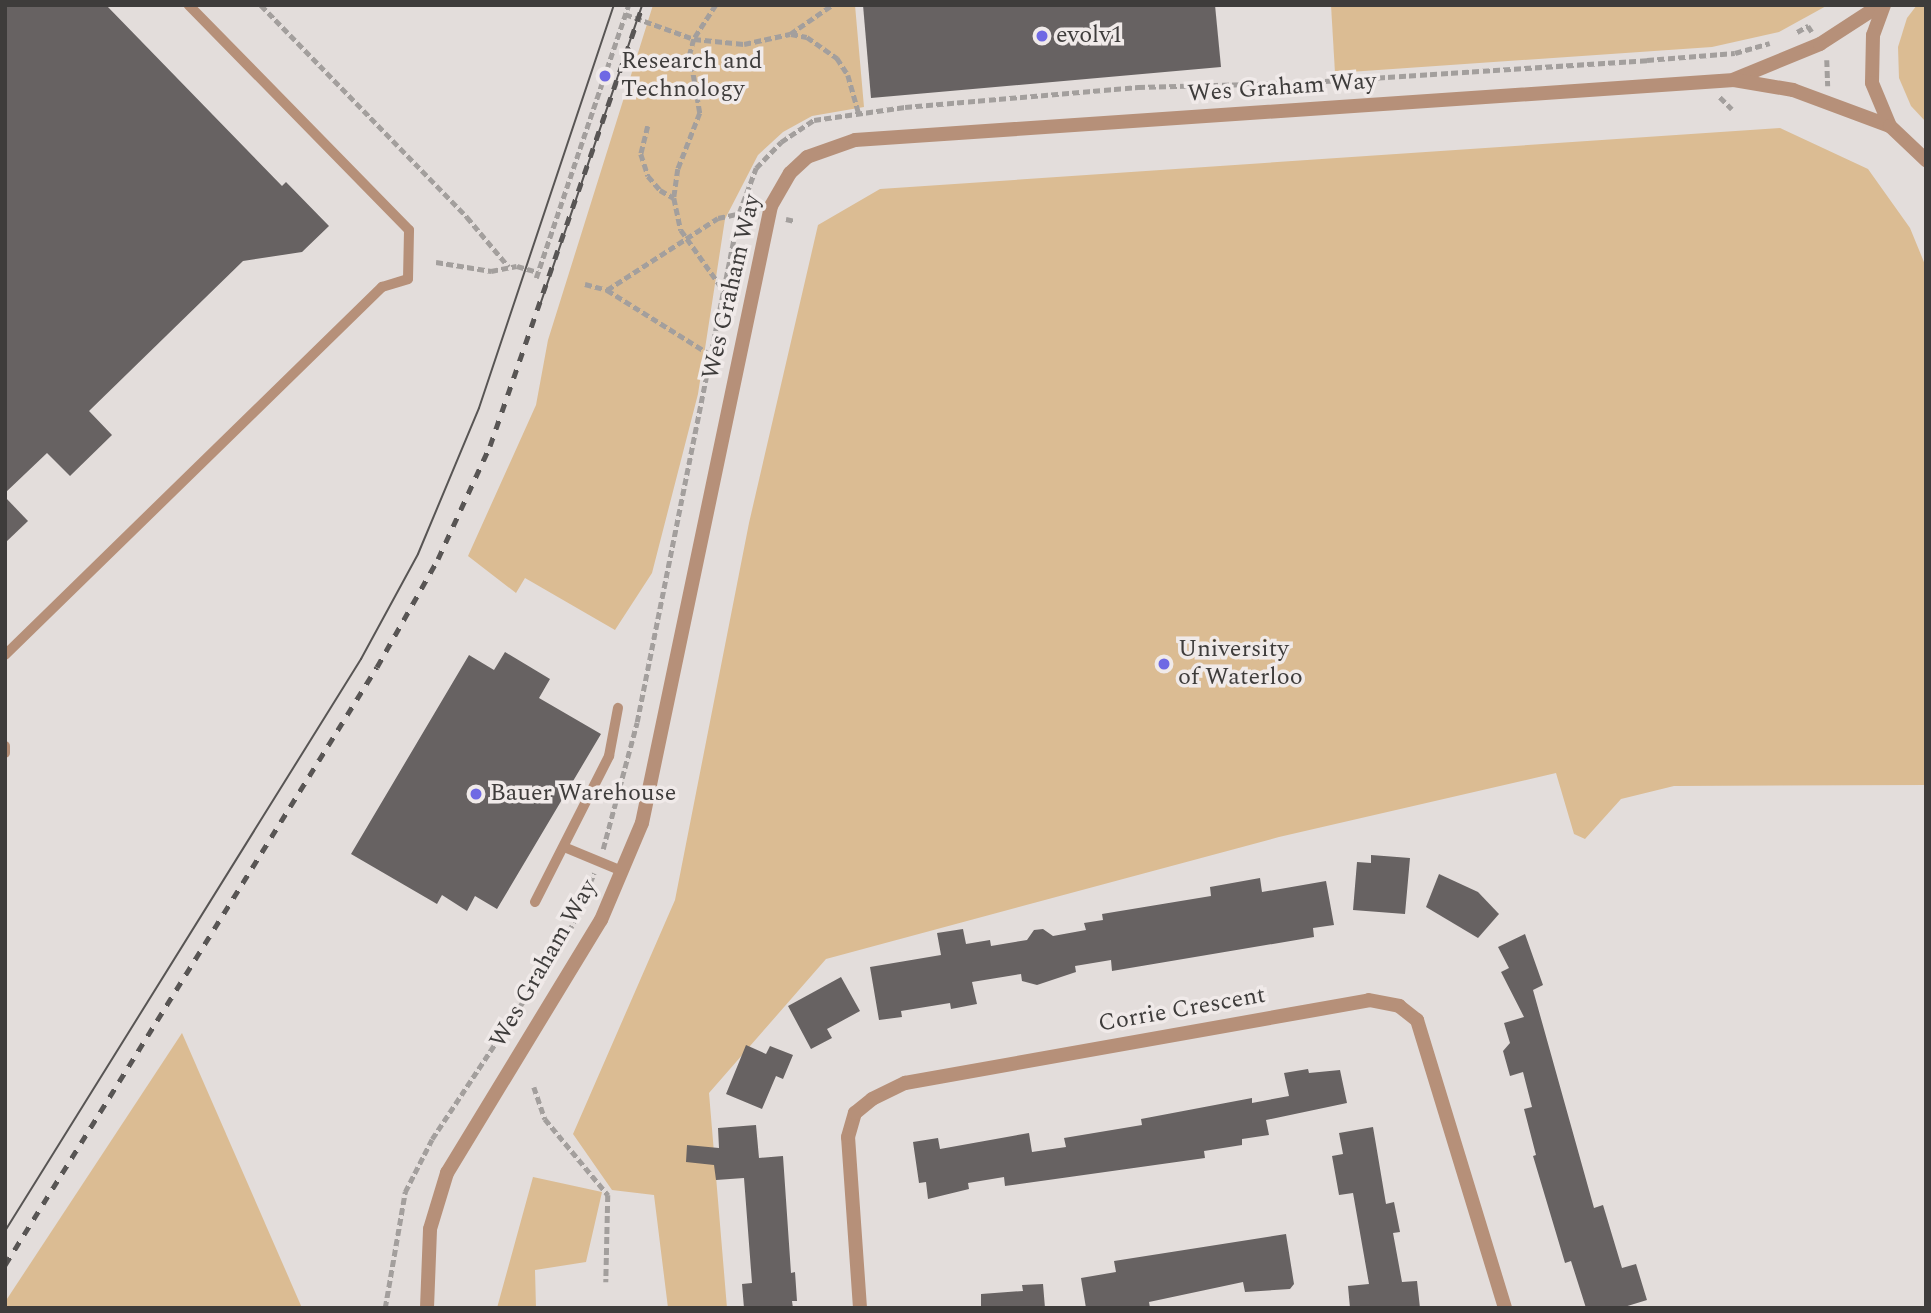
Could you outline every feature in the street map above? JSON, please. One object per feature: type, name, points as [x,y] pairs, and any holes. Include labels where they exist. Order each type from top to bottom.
[{"type":"street","name":"Wes Graham Way","points":[[1734,80],[1820,44],[1882,5]]},
{"type":"street","points":[[1882,5],[1870,59],[1872,83],[1890,126],[1926,160]]},
{"type":"street","name":"Wes Graham Way","points":[[427,1308],[430,1229],[447,1173],[601,920],[642,823],[771,206],[790,173],[807,158],[855,140],[1734,80],[1793,90],[1890,126]]},
{"type":"street","name":"Corrie Crescent","points":[[860,1308],[848,1137],[855,1113],[872,1099],[905,1083],[1369,1000],[1399,1006],[1417,1020],[1505,1308]]},
{"type":"lane","points":[[5,655],[382,287],[408,279],[409,230],[189,5]]},
{"type":"lane","points":[[535,902],[609,756],[618,708]]},
{"type":"lane","points":[[5,746],[5,753]]},
{"type":"lane","points":[[564,847],[622,871]]},
{"type":"path","points":[[261,5],[467,217],[509,267]]},
{"type":"path","points":[[716,5],[694,38],[691,67],[700,113],[678,169],[674,198],[687,239],[724,291]]},
{"type":"path","points":[[790,34],[832,5]]},
{"type":"path","points":[[536,278],[628,6]]},
{"type":"path","points":[[625,14],[694,38],[744,44],[790,34],[807,37],[837,58],[848,75],[859,114]]},
{"type":"path","points":[[1827,54],[1828,90]]},
{"type":"path","points":[[648,126],[641,154],[648,176],[660,190],[674,198]]},
{"type":"path","points":[[607,289],[718,218],[750,211]]},
{"type":"path","points":[[785,219],[795,221]]},
{"type":"path","points":[[436,262],[491,271],[509,267],[538,272]]},
{"type":"path","points":[[585,284],[607,289],[711,355]]},
{"type":"path","points":[[534,1087],[545,1119],[608,1195],[606,1282]]},
{"type":"shaded area","points":[[653,5],[855,5],[864,107],[812,116],[783,132],[758,155],[725,219],[698,394],[652,573],[615,630],[525,578],[516,593],[468,556],[536,405],[548,340]]},
{"type":"shaded area","points":[[1331,5],[1828,5],[1779,32],[1712,47],[1335,73]]},
{"type":"shaded area","points":[[1917,5],[1926,5],[1926,122],[1911,106],[1899,78],[1898,47],[1907,18]]},
{"type":"shaded area","points":[[1780,128],[1868,169],[1910,228],[1926,267],[1926,785],[1674,786],[1621,799],[1585,839],[1574,834],[1556,773],[1279,837],[826,959],[709,1093],[727,1308],[668,1308],[654,1195],[612,1190],[573,1134],[675,900],[749,523],[818,225],[880,189]]},
{"type":"shaded area","points":[[182,1033],[302,1308],[5,1308],[5,1302]]},
{"type":"shaded area","points":[[533,1177],[602,1192],[586,1262],[535,1270],[536,1308],[497,1308]]},
{"type":"building","points":[[5,5],[106,5],[282,186],[286,182],[329,226],[302,252],[243,261],[89,411],[112,435],[70,476],[47,453],[5,493]]},
{"type":"building","name":"evolv1","points":[[863,5],[1215,5],[1221,67],[871,98]]},
{"type":"building","points":[[5,497],[28,521],[5,543]]},
{"type":"building","name":"Bauer Warehouse","points":[[505,652],[550,679],[539,698],[601,734],[497,909],[475,896],[467,911],[442,895],[437,904],[351,854],[469,655],[494,670]]},
{"type":"building","points":[[1371,855],[1410,858],[1405,914],[1353,910],[1357,862],[1371,863]]},
{"type":"building","points":[[1439,874],[1478,892],[1499,914],[1478,938],[1426,907]]},
{"type":"building","points":[[1260,878],[1262,892],[1326,881],[1334,925],[1313,928],[1314,937],[1112,971],[1111,960],[1075,966],[1076,972],[1037,985],[1022,981],[1021,974],[972,982],[977,1004],[951,1009],[950,1003],[901,1011],[902,1017],[879,1020],[870,967],[941,955],[937,933],[963,929],[966,944],[990,940],[991,946],[1027,940],[1034,930],[1043,929],[1053,936],[1086,930],[1084,923],[1103,920],[1102,914],[1211,896],[1210,887]]},
{"type":"building","points":[[1525,934],[1543,985],[1533,990],[1594,1208],[1603,1205],[1622,1268],[1636,1264],[1647,1300],[1621,1308],[1586,1308],[1571,1261],[1565,1263],[1533,1156],[1536,1155],[1524,1109],[1532,1107],[1523,1072],[1510,1076],[1503,1051],[1510,1043],[1504,1023],[1524,1017],[1501,972],[1509,968],[1498,947]]},
{"type":"building","points":[[841,977],[860,1011],[827,1029],[832,1038],[811,1049],[788,1006]]},
{"type":"building","points":[[746,1045],[766,1054],[770,1046],[793,1055],[783,1079],[776,1076],[762,1109],[726,1094]]},
{"type":"building","points":[[1308,1069],[1309,1073],[1340,1070],[1347,1103],[1266,1120],[1269,1135],[1242,1139],[1242,1145],[1204,1151],[1205,1158],[1005,1186],[1004,1177],[968,1183],[969,1189],[928,1199],[926,1182],[919,1183],[913,1142],[938,1138],[940,1149],[1029,1133],[1032,1152],[1066,1147],[1064,1138],[1142,1125],[1141,1119],[1252,1098],[1252,1103],[1289,1096],[1284,1073]]},
{"type":"building","points":[[756,1125],[759,1158],[783,1156],[791,1273],[795,1272],[797,1301],[792,1301],[793,1308],[744,1308],[742,1284],[752,1283],[744,1178],[716,1180],[714,1165],[686,1162],[687,1145],[719,1148],[718,1128]]},
{"type":"building","points":[[1373,1127],[1386,1204],[1394,1202],[1400,1232],[1393,1233],[1402,1282],[1417,1281],[1420,1308],[1350,1308],[1348,1286],[1369,1284],[1353,1193],[1339,1195],[1332,1156],[1343,1154],[1339,1133]]},
{"type":"building","points":[[1286,1234],[1294,1284],[1290,1289],[1245,1292],[1243,1282],[1149,1302],[1150,1308],[1086,1308],[1081,1278],[1116,1272],[1114,1261]]},
{"type":"building","points":[[1043,1284],[1045,1308],[981,1308],[981,1294],[1023,1291],[1022,1285]]},
{"type":"tram line","points":[[5,1231],[361,659],[418,554],[479,408],[614,5]]},
{"type":"tram line","points":[[539,308],[642,5]]},
{"type":"railway","points":[[5,1265],[377,667],[438,559],[490,446],[643,5]]},
{"type":"place","name":"evolv1","points":[[1042,36]]},
{"type":"place","name":"Research and Technology","points":[[605,76]]},
{"type":"place","name":"University of Waterloo","points":[[1164,664]]},
{"type":"place","name":"Bauer Warehouse","points":[[476,794]]}]
